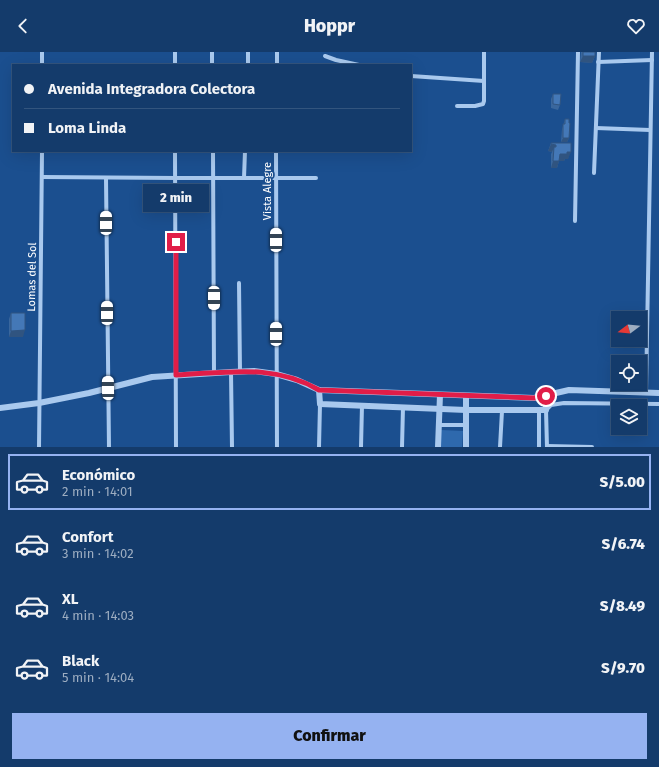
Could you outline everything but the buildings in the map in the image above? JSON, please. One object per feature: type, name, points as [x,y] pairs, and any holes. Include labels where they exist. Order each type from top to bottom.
[{"type":"street","points":[[42,52],[42,64]]},
{"type":"street","points":[[175,52],[175,64]]},
{"type":"street","points":[[212,52],[212,64]]},
{"type":"street","points":[[248,52],[248,64]]},
{"type":"street","points":[[277,52],[277,64]]},
{"type":"street","points":[[457,106],[475,106],[482,104],[484,52]]},
{"type":"street","points":[[575,221],[578,52]]},
{"type":"street","points":[[594,173],[599,52]]},
{"type":"street","points":[[646,392],[652,52]]},
{"type":"street","points":[[326,56],[354,64]]},
{"type":"street","points":[[598,62],[652,60]]},
{"type":"street","points":[[412,76],[484,81]]},
{"type":"street","points":[[596,128],[650,130]]},
{"type":"street","name":"Lomas del Sol","points":[[39,447],[42,152]]},
{"type":"street","points":[[175,152],[176,447]]},
{"type":"street","points":[[213,152],[214,374]]},
{"type":"street","points":[[244,178],[245,152]]},
{"type":"street","name":"Vista Alegre","points":[[276,152],[277,447]]},
{"type":"street","points":[[42,177],[316,178]]},
{"type":"street","points":[[106,178],[109,447]]},
{"type":"street","points":[[239,283],[240,372]]},
{"type":"street","points":[[0,408],[39,403],[152,377],[254,371],[276,374],[297,380],[319,390],[534,398],[568,390],[659,393]]},
{"type":"street","points":[[231,372],[232,447]]},
{"type":"street","points":[[319,390],[319,447]]},
{"type":"street","points":[[438,447],[440,395]]},
{"type":"street","points":[[466,396],[466,447]]},
{"type":"street","points":[[539,447],[540,421],[546,396]]},
{"type":"street","points":[[320,404],[502,411],[542,410],[551,405],[564,403],[659,404]]},
{"type":"street","points":[[360,447],[362,405]]},
{"type":"street","points":[[402,447],[403,407]]},
{"type":"street","points":[[542,410],[547,447],[592,447]]},
{"type":"street","points":[[500,447],[502,411]]},
{"type":"street","points":[[438,425],[467,425]]},
{"type":"shaded area","points":[[441,430],[463,431],[462,447],[441,447]]},
{"type":"route","points":[[176,242],[176,375],[254,371],[276,374],[297,380],[319,390],[534,398],[546,396]]}]
